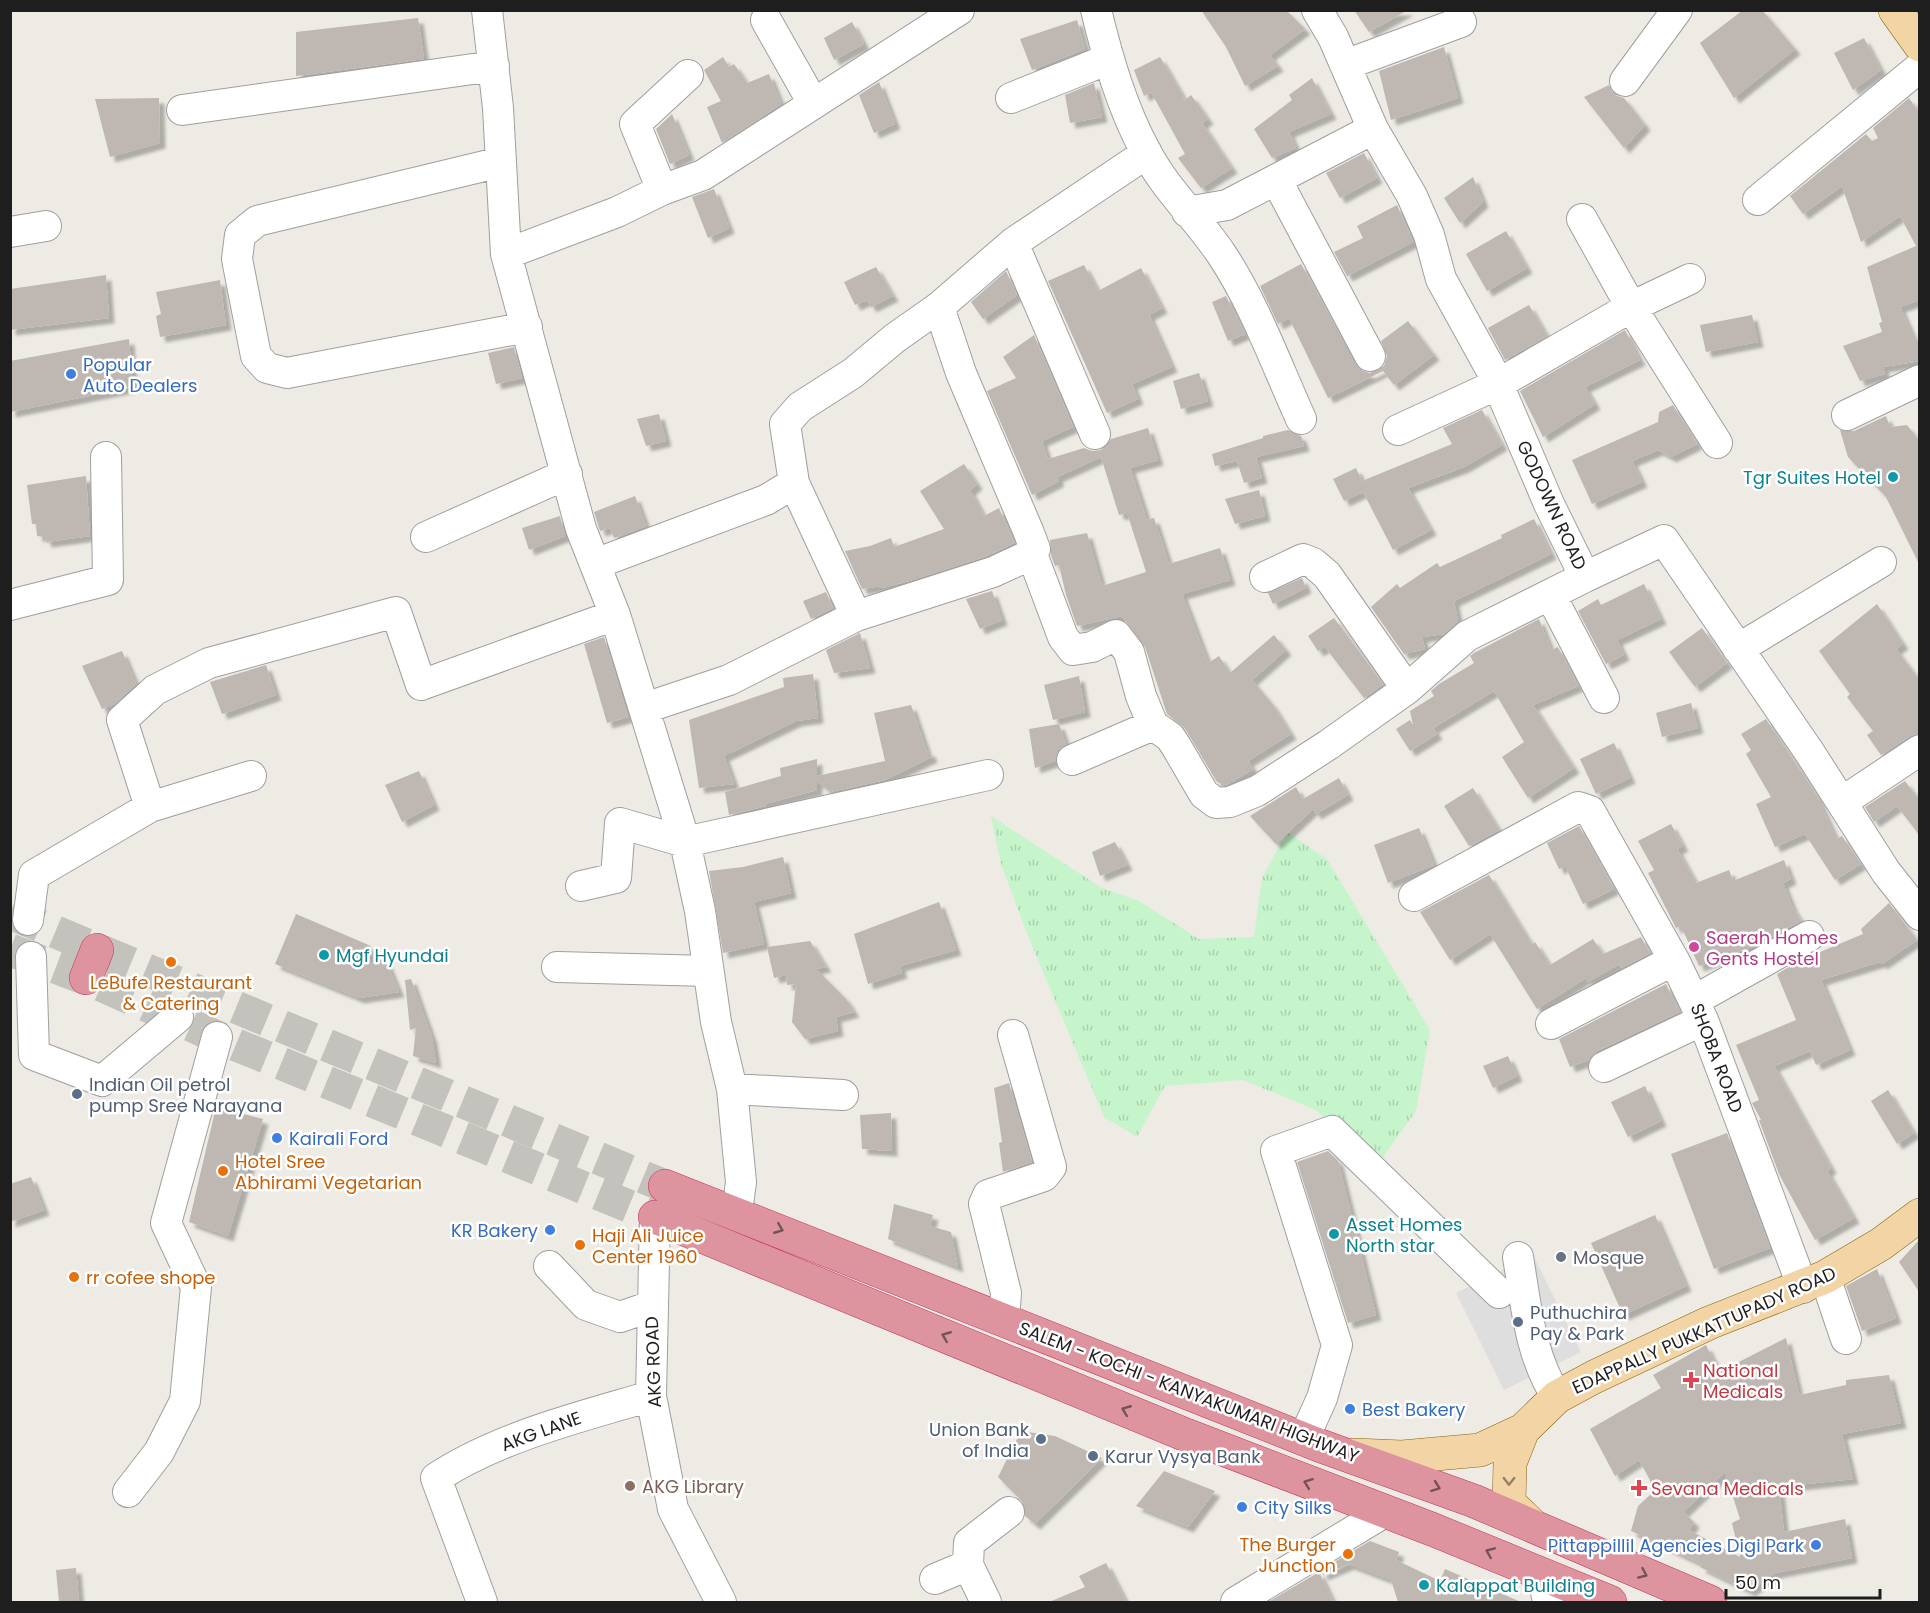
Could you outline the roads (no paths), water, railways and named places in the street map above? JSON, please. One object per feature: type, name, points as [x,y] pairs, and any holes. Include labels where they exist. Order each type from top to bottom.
[{"type":"highway","name":"SALEM - KOCHI - KANYAKUMARI HIGHWAY","points":[[666,1186],[737,1212],[1313,1442],[1532,1525],[1710,1602]]},
{"type":"highway","name":"SALEM - KOCHI - KANYAKUMARI HIGHWAY","points":[[655,1217],[1186,1435],[1482,1549],[1545,1590],[1611,1602]]},
{"type":"main road","name":"EDAPPALLY PUKKATTUPADY ROAD","points":[[1523,1430],[1557,1397],[1709,1323],[1814,1282],[1881,1244],[1920,1215]]},
{"type":"main road","points":[[1313,1442],[1360,1457],[1451,1454],[1480,1450],[1523,1430]]},
{"type":"main road","points":[[1523,1430],[1510,1463],[1509,1503],[1532,1525]]},
{"type":"street","points":[[487,10],[494,66],[506,254],[581,529],[615,615],[685,842],[700,911],[716,1022],[732,1089],[741,1182],[737,1212]]},
{"type":"street","points":[[506,254],[617,213],[662,190],[703,175],[958,10]]},
{"type":"street","points":[[1096,10],[1109,59],[1127,112],[1147,153],[1187,212],[1221,254],[1250,304],[1301,418]]},
{"type":"street","name":"GODOWN ROAD","points":[[1317,10],[1345,65],[1373,129],[1412,196],[1429,235],[1441,279],[1497,384],[1549,504],[1585,577],[1664,540],[1842,802],[1886,872],[1920,915]]},
{"type":"street","points":[[1625,81],[1677,10]]},
{"type":"street","points":[[766,20],[813,104]]},
{"type":"street","points":[[1345,65],[1461,22]]},
{"type":"street","points":[[1011,98],[1109,59]]},
{"type":"street","points":[[182,111],[494,66]]},
{"type":"street","points":[[1758,200],[1920,67]]},
{"type":"street","points":[[662,190],[635,124],[688,75]]},
{"type":"street","points":[[1187,212],[1227,205],[1373,129]]},
{"type":"street","points":[[856,616],[794,483],[785,424],[800,407],[853,373],[895,338],[939,307],[1013,243],[1147,153]]},
{"type":"street","points":[[501,162],[257,221],[240,236],[237,259],[256,356],[267,368],[287,373],[527,327]]},
{"type":"street","points":[[1277,181],[1370,356]]},
{"type":"street","points":[[1582,219],[1631,307],[1717,443]]},
{"type":"street","points":[[10,232],[46,226]]},
{"type":"street","points":[[1013,243],[1095,434]]},
{"type":"street","points":[[1398,430],[1497,384],[1631,307],[1690,279]]},
{"type":"street","points":[[645,708],[729,680],[856,616],[993,572],[1032,554],[1035,549],[1029,533],[961,373],[939,307]]},
{"type":"street","points":[[1847,415],[1920,380]]},
{"type":"street","points":[[10,605],[108,580],[106,457]]},
{"type":"street","points":[[426,537],[567,474]]},
{"type":"street","points":[[595,564],[766,500],[794,483]]},
{"type":"street","points":[[1032,554],[1063,637],[1073,650],[1092,646],[1116,634],[1120,638],[1129,652],[1141,696],[1153,724],[1170,737],[1204,794],[1216,803],[1230,802],[1257,791],[1328,745],[1407,689],[1467,636],[1585,577]]},
{"type":"street","points":[[1265,577],[1303,559],[1313,563],[1327,575],[1407,689]]},
{"type":"street","points":[[1738,649],[1881,562]]},
{"type":"street","points":[[1551,596],[1604,698]]},
{"type":"street","points":[[150,807],[122,720],[155,690],[209,663],[396,612],[421,685],[615,615]]},
{"type":"street","points":[[1072,760],[1153,724]]},
{"type":"street","points":[[1842,802],[1920,750]]},
{"type":"street","points":[[581,886],[616,878],[620,823],[685,842],[988,775]]},
{"type":"street","points":[[28,920],[34,874],[150,807],[251,776]]},
{"type":"street","name":"SHOBA ROAD","points":[[1414,896],[1578,807],[1590,811],[1674,960],[1699,1010],[1814,1282],[1846,1339]]},
{"type":"street","points":[[1604,1067],[1699,1010],[1809,936]]},
{"type":"street","points":[[31,957],[34,1055],[102,1081],[178,1017]]},
{"type":"street","points":[[1551,1024],[1674,960]]},
{"type":"street","points":[[557,967],[708,971]]},
{"type":"street","points":[[1005,1319],[1006,1293],[984,1204],[988,1195],[1044,1176],[1051,1167],[1013,1035]]},
{"type":"street","points":[[128,1492],[159,1452],[184,1401],[196,1287],[166,1223],[217,1037]]},
{"type":"street","points":[[732,1089],[843,1095]]},
{"type":"street","points":[[1313,1442],[1322,1398],[1337,1345],[1276,1151],[1332,1131],[1499,1293]]},
{"type":"street","name":"AKG ROAD","points":[[655,1217],[651,1396],[673,1509],[721,1602]]},
{"type":"street","points":[[1518,1257],[1533,1340],[1544,1377],[1557,1397]]},
{"type":"street","points":[[549,1266],[586,1305],[620,1317],[652,1306]]},
{"type":"street","name":"AKG LANE","points":[[482,1602],[436,1478],[464,1460],[572,1419],[651,1396]]},
{"type":"street","points":[[987,1602],[968,1565],[969,1543],[1009,1512]]},
{"type":"street","points":[[1236,1602],[1383,1512]]},
{"type":"street","points":[[935,1579],[968,1565]]},
{"type":"tunnel","points":[[10,913],[665,1186]]},
{"type":"tunnel","points":[[10,950],[92,981],[217,1037],[655,1217]]},
{"type":"place","name":"Popular Auto Dealers","points":[[71,374]]},
{"type":"place","name":"Tgr Suites Hotel","points":[[1893,477]]},
{"type":"place","name":"Saerah Homes Gents Hostel","points":[[1694,947]]},
{"type":"place","name":"Mgf Hyundai","points":[[324,955]]},
{"type":"place","name":"LeBufe Restaurant & Catering","points":[[171,962]]},
{"type":"place","name":"Indian Oil petrol pump Sree Narayana","points":[[77,1094]]},
{"type":"place","name":"Kairali Ford","points":[[277,1138]]},
{"type":"place","name":"Hotel Sree Abhirami Vegetarian","points":[[223,1171]]},
{"type":"place","name":"KR Bakery","points":[[550,1230]]},
{"type":"place","name":"Asset Homes North star","points":[[1334,1234]]},
{"type":"place","name":"Haji Ali Juice Center 1960","points":[[580,1245]]},
{"type":"place","name":"Mosque","points":[[1561,1257]]},
{"type":"place","name":"rr cofee shope","points":[[74,1277]]},
{"type":"place","name":"Puthuchira Pay & Park","points":[[1518,1322]]},
{"type":"place","name":"National Medicals","points":[[1691,1380]]},
{"type":"place","name":"Best Bakery","points":[[1350,1409]]},
{"type":"place","name":"Union Bank of India","points":[[1041,1439]]},
{"type":"place","name":"Karur Vysya Bank","points":[[1093,1456]]},
{"type":"place","name":"AKG Library","points":[[630,1486]]},
{"type":"place","name":"Sevana Medicals","points":[[1639,1488]]},
{"type":"place","name":"City Silks","points":[[1242,1507]]},
{"type":"place","name":"Pittappillil Agencies Digi Park","points":[[1816,1545]]},
{"type":"place","name":"The Burger Junction","points":[[1348,1554]]},
{"type":"place","name":"Kalappat Building","points":[[1424,1585]]}]
